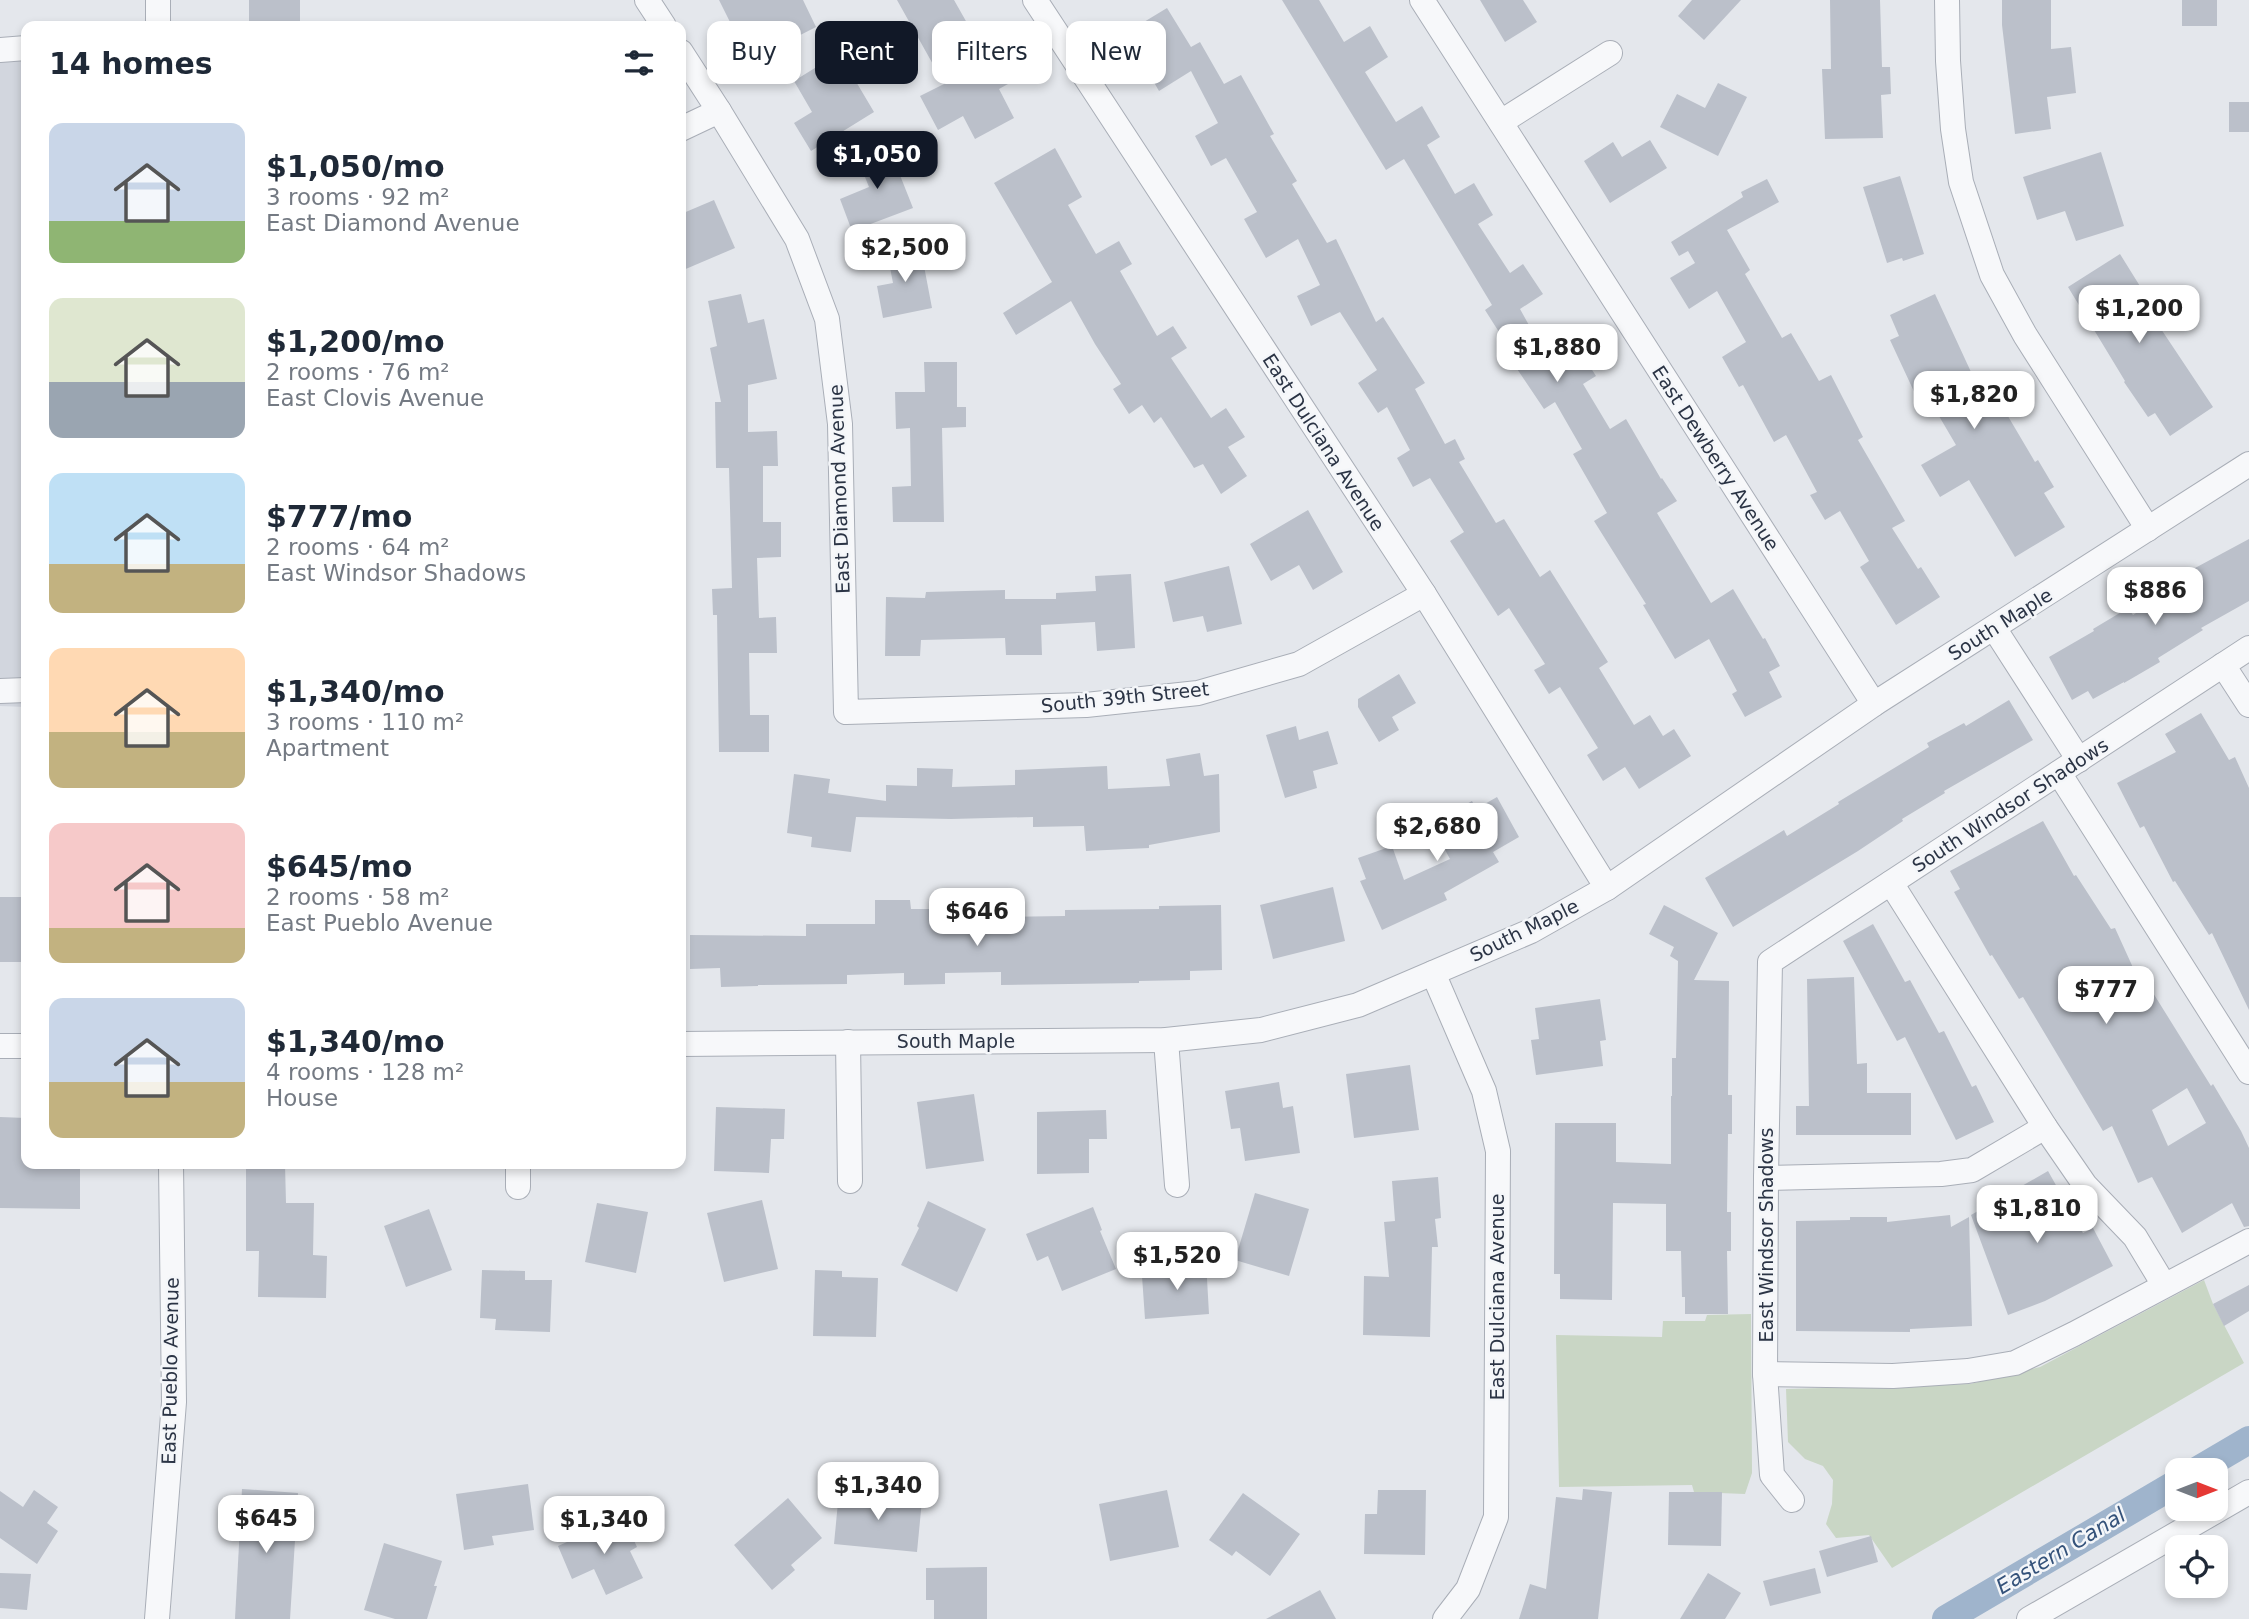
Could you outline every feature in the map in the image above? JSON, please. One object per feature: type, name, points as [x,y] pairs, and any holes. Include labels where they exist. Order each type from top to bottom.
[{"type":"street","points":[[158,0],[158,21]]},
{"type":"street","points":[[647,0],[661,21]]},
{"type":"street","name":"East Dulciana Avenue","points":[[1035,0],[1424,594],[1606,888]]},
{"type":"street","name":"East Dewberry Avenue","points":[[1422,0],[1874,704]]},
{"type":"street","points":[[1947,0],[1953,128],[1961,182],[1992,275],[2025,335],[2148,529]]},
{"type":"street","points":[[0,50],[21,48]]},
{"type":"street","points":[[1501,122],[1609,53]]},
{"type":"street","name":"East Diamond Avenue","points":[[686,60],[797,239],[827,319],[840,424],[846,712]]},
{"type":"street","points":[[686,127],[719,111]]},
{"type":"street","name":"South Maple","points":[[686,1044],[1166,1040],[1261,1030],[1358,1005],[1531,931],[1606,888],[1874,704],[2249,464]]},
{"type":"street","name":"South 39th Street","points":[[846,712],[1086,705],[1198,694],[1298,664],[1424,594]]},
{"type":"street","points":[[1994,628],[2069,766],[2249,1072]]},
{"type":"street","name":"South Windsor Shadows","points":[[1770,962],[2249,648]]},
{"type":"street","points":[[2223,665],[2249,705]]},
{"type":"street","points":[[0,691],[21,690]]},
{"type":"street","points":[[1891,883],[2045,1127],[2085,1185],[2135,1237],[2164,1285]]},
{"type":"street","name":"East Windsor Shadows","points":[[1770,962],[1765,1374],[1772,1475],[1792,1500]]},
{"type":"street","name":"East Dulciana Avenue","points":[[1433,973],[1484,1091],[1498,1151],[1496,1517],[1468,1589],[1444,1619]]},
{"type":"street","points":[[1166,1040],[1177,1185]]},
{"type":"street","points":[[848,1042],[850,1181]]},
{"type":"street","points":[[0,1046],[21,1046]]},
{"type":"street","points":[[1766,1178],[1941,1174],[1972,1170],[2045,1127]]},
{"type":"street","name":"East Pueblo Avenue","points":[[157,1619],[174,1402],[171,1169]]},
{"type":"street","points":[[1765,1374],[1893,1376],[1968,1371],[2015,1363],[2249,1241]]},
{"type":"street","points":[[2029,1619],[2249,1492]]},
{"type":"shaded area","points":[[21,48],[21,707],[0,706],[0,50]]},
{"type":"green space","points":[[2204,1280],[2213,1304],[2244,1363],[1892,1568],[1869,1535],[1836,1538],[1826,1524],[1832,1504],[1833,1480],[1823,1466],[1805,1459],[1788,1442],[1786,1389],[1970,1384],[2040,1367]]},
{"type":"green space","points":[[1751,1314],[1752,1473],[1745,1494],[1694,1492],[1692,1485],[1559,1487],[1556,1335],[1662,1337],[1663,1321],[1705,1321],[1707,1315]]},
{"type":"building","points":[[249,0],[300,0],[300,21],[249,21]]},
{"type":"building","points":[[719,0],[803,0],[815,28],[801,35],[801,21],[730,21]]},
{"type":"building","points":[[897,0],[954,0],[966,21],[932,21],[932,63],[918,38],[918,21],[909,21]]},
{"type":"building","points":[[1282,0],[1319,0],[1344,42],[1370,26],[1388,57],[1365,72],[1396,122],[1422,106],[1440,137],[1427,145],[1455,194],[1474,183],[1493,215],[1478,224],[1510,273],[1523,264],[1543,294],[1520,309],[1549,361],[1576,345],[1596,376],[1583,384],[1610,429],[1626,419],[1677,501],[1657,513],[1711,603],[1733,589],[1763,639],[1765,638],[1780,666],[1769,672],[1782,697],[1745,717],[1732,694],[1737,691],[1709,639],[1675,659],[1643,605],[1646,604],[1594,521],[1607,513],[1573,454],[1582,449],[1555,402],[1544,409],[1507,354],[1511,351],[1485,310],[1492,305],[1404,159],[1386,170]]},
{"type":"building","points":[[1480,0],[1523,0],[1537,22],[1505,42]]},
{"type":"building","points":[[1692,0],[1741,0],[1704,40],[1678,16]]},
{"type":"building","points":[[1830,0],[1880,0],[1882,67],[1890,67],[1891,94],[1881,95],[1883,138],[1825,139],[1822,69],[1831,69]]},
{"type":"building","points":[[2002,0],[2051,0],[2051,49],[2071,47],[2076,93],[2047,97],[2051,129],[2015,134],[2002,25]]},
{"type":"building","points":[[2182,0],[2217,0],[2217,26],[2182,26]]},
{"type":"building","points":[[1167,8],[1191,47],[1200,42],[1224,84],[1241,75],[1274,134],[1270,136],[1297,181],[1292,184],[1327,243],[1336,239],[1376,322],[1383,317],[1425,383],[1415,389],[1445,444],[1455,439],[1465,459],[1459,462],[1496,523],[1504,519],[1540,577],[1550,570],[1608,662],[1599,668],[1634,725],[1650,715],[1663,736],[1674,729],[1691,756],[1639,789],[1625,767],[1603,781],[1587,755],[1598,748],[1560,687],[1549,694],[1534,670],[1545,664],[1509,608],[1498,616],[1450,541],[1464,532],[1430,478],[1413,487],[1397,458],[1410,450],[1387,407],[1378,413],[1358,383],[1377,370],[1340,312],[1311,326],[1297,296],[1320,285],[1298,239],[1266,258],[1244,219],[1257,212],[1226,158],[1211,166],[1195,136],[1218,123],[1191,71],[1159,91],[1155,84],[1166,84],[1166,21],[1146,21]]},
{"type":"building","points":[[815,68],[815,84],[857,84],[874,112],[811,151],[794,123],[812,112],[796,84],[801,84],[801,77]]},
{"type":"building","points":[[1718,83],[1747,97],[1718,156],[1660,127],[1677,94],[1705,108]]},
{"type":"building","points":[[944,84],[1008,84],[999,89],[1014,118],[975,139],[963,116],[938,130],[920,96]]},
{"type":"building","points":[[2229,102],[2249,102],[2249,132],[2229,132]]},
{"type":"building","points":[[1650,140],[1667,168],[1610,203],[1584,161],[1613,142],[1622,157]]},
{"type":"building","points":[[888,145],[913,208],[852,231],[840,199],[869,187],[857,157]]},
{"type":"building","points":[[1055,148],[1082,197],[1068,205],[1096,254],[1119,241],[1132,264],[1120,271],[1157,336],[1173,326],[1187,348],[1171,358],[1211,418],[1226,408],[1245,437],[1228,447],[1247,476],[1221,494],[1203,464],[1194,468],[1161,417],[1154,423],[1142,405],[1129,414],[1113,389],[1121,384],[1071,301],[1016,335],[1003,313],[1052,282],[994,183]]},
{"type":"building","points":[[2101,152],[2124,226],[2076,241],[2065,211],[2037,220],[2023,177]]},
{"type":"building","points":[[1900,176],[1924,254],[1887,263],[1863,187]]},
{"type":"building","points":[[1767,179],[1779,202],[1727,230],[1750,270],[1745,274],[1782,338],[1791,333],[1819,381],[1831,375],[1863,437],[1858,440],[1905,521],[1892,528],[1940,597],[1896,625],[1860,567],[1869,561],[1840,511],[1825,520],[1810,495],[1817,492],[1786,435],[1774,442],[1743,385],[1739,387],[1722,357],[1746,342],[1717,291],[1689,309],[1670,278],[1695,263],[1688,251],[1679,256],[1671,242],[1743,197],[1741,192]]},
{"type":"building","points":[[714,200],[735,248],[686,269],[686,212]]},
{"type":"building","points":[[920,245],[932,308],[883,318],[877,286],[893,283],[887,252]]},
{"type":"building","points":[[2120,254],[2161,320],[2157,323],[2213,407],[2170,436],[2155,413],[2148,417],[2124,382],[2068,287]]},
{"type":"building","points":[[741,294],[748,323],[764,319],[777,379],[748,385],[748,432],[777,431],[778,466],[763,466],[763,522],[781,522],[781,557],[757,558],[759,618],[776,617],[777,653],[749,653],[750,715],[769,715],[769,752],[719,752],[717,615],[713,615],[712,589],[732,588],[729,468],[716,468],[715,402],[721,402],[710,348],[717,346],[708,301]]},
{"type":"building","points":[[1935,294],[1977,385],[1986,379],[2035,462],[2038,460],[2054,487],[2044,493],[2065,527],[2015,557],[1969,480],[1940,497],[1921,465],[1956,445],[1926,394],[1917,398],[1890,340],[1899,336],[1890,315]]},
{"type":"building","points":[[924,362],[957,362],[957,407],[966,407],[966,427],[942,428],[944,522],[893,522],[892,487],[911,486],[910,428],[896,429],[895,392],[925,392]]},
{"type":"building","points":[[1308,510],[1343,572],[1313,590],[1299,565],[1271,581],[1250,544]]},
{"type":"building","points":[[2249,539],[2249,601],[2201,628],[2203,630],[2158,658],[2160,662],[2124,683],[2093,699],[2088,691],[2072,700],[2049,657],[2128,608],[2133,615],[2185,581],[2182,575]]},
{"type":"building","points":[[1229,566],[1242,624],[1207,632],[1203,616],[1173,622],[1164,582]]},
{"type":"building","points":[[1131,574],[1135,648],[1097,651],[1095,622],[1041,625],[1042,655],[1006,655],[1005,638],[921,640],[920,656],[885,656],[886,597],[925,598],[926,592],[1005,590],[1005,599],[1056,599],[1056,593],[1096,591],[1095,576]]},
{"type":"building","points":[[1399,674],[1416,703],[1392,717],[1399,730],[1379,742],[1358,707],[1358,699]]},
{"type":"building","points":[[2009,700],[2033,740],[1944,791],[1945,793],[1902,819],[1903,821],[1858,851],[1733,927],[1705,878],[1784,830],[1787,836],[1929,747],[1927,743],[1964,723],[1966,726]]},
{"type":"building","points":[[2201,713],[2229,760],[2235,757],[2249,788],[2249,1010],[2212,933],[2209,935],[2175,881],[2173,882],[2144,826],[2140,828],[2117,783],[2176,752],[2165,734]]},
{"type":"building","points":[[1296,726],[1299,740],[1328,731],[1338,764],[1313,771],[1317,788],[1285,798],[1266,735]]},
{"type":"building","points":[[1200,753],[1204,776],[1219,774],[1220,832],[1149,845],[1149,848],[1086,851],[1084,826],[1033,827],[1033,817],[856,817],[851,852],[811,847],[812,837],[787,833],[794,774],[830,779],[828,793],[886,801],[886,785],[917,786],[917,768],[953,769],[952,787],[1015,785],[1015,770],[1107,766],[1108,789],[1170,786],[1166,759]]},
{"type":"building","points":[[1497,797],[1519,837],[1493,852],[1499,862],[1444,893],[1447,900],[1382,930],[1360,881],[1366,879],[1358,858],[1392,846],[1404,880],[1450,859],[1431,824],[1472,801],[1476,809]]},
{"type":"building","points":[[2043,821],[2074,876],[2076,875],[2111,929],[2115,928],[2140,983],[2145,980],[2241,1131],[2249,1148],[2249,1226],[2244,1227],[2232,1203],[2182,1233],[2152,1177],[2138,1183],[2112,1126],[2103,1131],[2023,997],[2019,999],[1992,955],[1990,956],[1954,892],[1960,889],[1950,871]],"holes":[[[2187,1088],[2206,1123],[2168,1146],[2152,1110]]]},
{"type":"building","points":[[1333,887],[1345,941],[1273,959],[1260,905]]},
{"type":"building","points":[[0,897],[21,897],[21,962],[0,962]]},
{"type":"building","points":[[875,900],[910,900],[911,909],[935,909],[936,918],[1065,916],[1065,910],[1221,905],[1222,970],[1190,971],[1190,980],[1139,983],[1001,985],[1001,972],[945,973],[945,984],[904,985],[904,973],[847,975],[847,984],[721,987],[720,968],[690,969],[690,935],[806,936],[806,924],[875,924]]},
{"type":"building","points":[[1664,905],[1718,933],[1694,980],[1729,981],[1728,1095],[1732,1095],[1732,1134],[1728,1134],[1727,1212],[1731,1212],[1731,1251],[1727,1251],[1728,1314],[1685,1314],[1681,1251],[1666,1251],[1666,1204],[1613,1203],[1612,1300],[1560,1299],[1560,1274],[1554,1274],[1555,1123],[1616,1123],[1616,1162],[1671,1164],[1672,1058],[1676,1058],[1678,961],[1670,956],[1674,947],[1649,934]]},
{"type":"building","points":[[1873,924],[1905,982],[1910,980],[1939,1033],[1944,1031],[1972,1087],[1976,1085],[1994,1122],[1956,1140],[1905,1037],[1897,1041],[1843,941]]},
{"type":"building","points":[[1854,977],[1857,1064],[1867,1063],[1867,1093],[1911,1093],[1911,1135],[1796,1135],[1796,1106],[1809,1106],[1807,979]]},
{"type":"building","points":[[1600,999],[1606,1040],[1600,1041],[1603,1066],[1536,1075],[1531,1040],[1539,1039],[1535,1008]]},
{"type":"building","points":[[1410,1065],[1419,1130],[1354,1138],[1346,1074]]},
{"type":"building","points":[[1279,1082],[1283,1108],[1293,1106],[1300,1153],[1245,1161],[1240,1128],[1231,1129],[1225,1091]]},
{"type":"building","points":[[974,1094],[984,1161],[926,1169],[917,1102]]},
{"type":"building","points":[[716,1107],[785,1109],[784,1139],[771,1139],[769,1173],[714,1171]]},
{"type":"building","points":[[1106,1110],[1107,1139],[1089,1139],[1089,1173],[1037,1174],[1037,1112]]},
{"type":"building","points":[[0,1117],[21,1118],[21,1169],[80,1169],[80,1209],[0,1208]]},
{"type":"building","points":[[246,1169],[285,1169],[286,1203],[314,1203],[313,1255],[327,1256],[326,1298],[258,1297],[259,1251],[246,1251]]},
{"type":"building","points":[[2048,1171],[2083,1233],[2093,1228],[2113,1266],[2045,1301],[2008,1315],[1971,1215]]},
{"type":"building","points":[[1438,1177],[1441,1218],[1435,1219],[1438,1247],[1432,1247],[1430,1337],[1363,1335],[1364,1276],[1389,1277],[1384,1222],[1395,1221],[1392,1181]]},
{"type":"building","points":[[1255,1193],[1309,1209],[1289,1276],[1235,1260]]},
{"type":"building","points":[[762,1200],[778,1269],[724,1282],[707,1213]]},
{"type":"building","points":[[928,1201],[986,1229],[957,1292],[901,1265],[919,1228],[917,1226]]},
{"type":"building","points":[[597,1203],[648,1212],[636,1273],[585,1262]]},
{"type":"building","points":[[1093,1207],[1116,1269],[1062,1291],[1048,1256],[1037,1261],[1026,1234]]},
{"type":"building","points":[[429,1209],[452,1270],[406,1287],[384,1226]]},
{"type":"building","points":[[1950,1215],[1951,1227],[1969,1217],[1972,1326],[1910,1329],[1910,1332],[1796,1331],[1796,1221],[1887,1217],[1887,1222]]},
{"type":"building","points":[[1206,1261],[1209,1314],[1145,1319],[1142,1276],[1176,1274],[1176,1264]]},
{"type":"building","points":[[482,1270],[525,1271],[525,1280],[552,1280],[550,1332],[495,1330],[496,1319],[480,1318]]},
{"type":"building","points":[[815,1270],[842,1271],[842,1277],[878,1278],[876,1337],[813,1336]]},
{"type":"building","points":[[2249,1285],[2249,1311],[2224,1326],[2213,1304]]},
{"type":"building","points":[[528,1484],[534,1530],[492,1536],[494,1545],[464,1550],[456,1494]]},
{"type":"building","points":[[242,1489],[298,1493],[290,1619],[235,1619]]},
{"type":"building","points":[[1583,1489],[1612,1492],[1598,1619],[1519,1619],[1530,1584],[1546,1589],[1556,1497],[1582,1500]]},
{"type":"building","points":[[34,1490],[58,1507],[47,1523],[58,1531],[37,1564],[0,1538],[0,1491],[23,1507]]},
{"type":"building","points":[[1167,1490],[1179,1547],[1110,1561],[1099,1504]]},
{"type":"building","points":[[1378,1490],[1426,1490],[1425,1555],[1364,1554],[1365,1514],[1377,1514]]},
{"type":"building","points":[[839,1492],[922,1500],[917,1552],[834,1544]]},
{"type":"building","points":[[1669,1492],[1722,1492],[1721,1546],[1668,1545]]},
{"type":"building","points":[[1243,1493],[1300,1534],[1270,1576],[1236,1551],[1232,1556],[1209,1540]]},
{"type":"building","points":[[788,1498],[822,1538],[791,1565],[795,1570],[772,1590],[734,1545]]},
{"type":"building","points":[[623,1517],[637,1547],[630,1551],[643,1578],[606,1595],[594,1569],[572,1579],[558,1546]]},
{"type":"building","points":[[1871,1536],[1878,1562],[1827,1577],[1819,1551]]},
{"type":"building","points":[[384,1543],[442,1561],[427,1619],[395,1619],[364,1610]]},
{"type":"building","points":[[987,1567],[987,1619],[934,1619],[934,1600],[926,1600],[926,1568]]},
{"type":"building","points":[[1815,1568],[1821,1593],[1770,1606],[1763,1581]]},
{"type":"building","points":[[0,1573],[31,1574],[27,1610],[0,1608]]},
{"type":"building","points":[[1708,1573],[1741,1593],[1725,1619],[1680,1619]]},
{"type":"building","points":[[1320,1590],[1336,1619],[1266,1619]]},
{"type":"waterway","name":"Eastern Canal","points":[[2218,1458],[2249,1440]]},
{"type":"waterway","name":"Eastern Canal","points":[[1946,1619],[2165,1490]]}]
